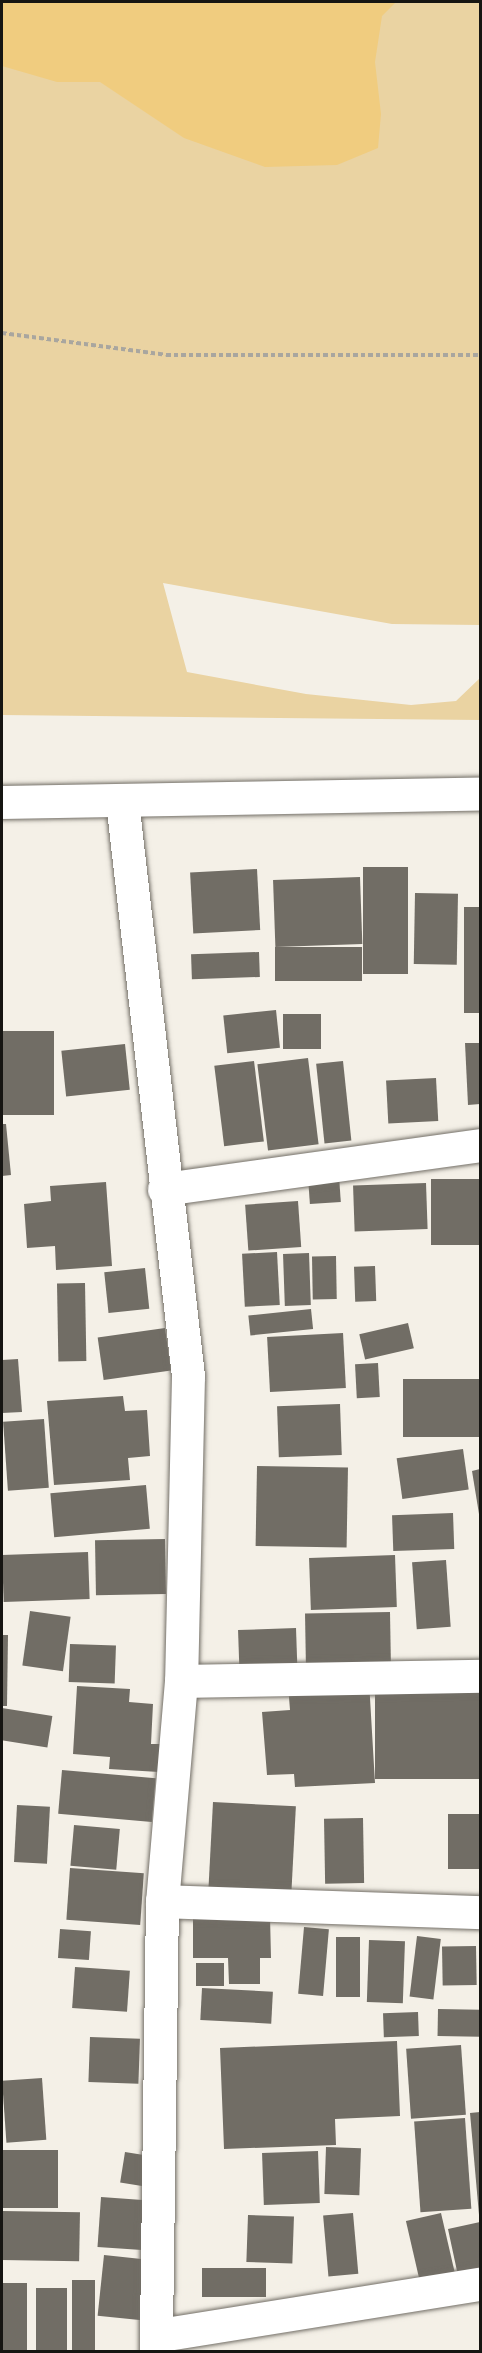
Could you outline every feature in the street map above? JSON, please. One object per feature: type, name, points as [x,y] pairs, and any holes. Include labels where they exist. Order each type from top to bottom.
[{"type":"street","points":[[2,802],[480,794]]},
{"type":"street","points":[[122,801],[164,1189],[188,1376],[181,1682],[162,1901],[158,2343],[480,2284]]},
{"type":"street","points":[[164,1189],[480,1144]]},
{"type":"street","points":[[181,1682],[480,1676]]},
{"type":"street","points":[[162,1901],[480,1912]]},
{"type":"path","points":[[2,333],[166,355],[480,355]]},
{"type":"shaded area","points":[[2,2],[480,2],[480,625],[392,624],[163,583],[187,672],[306,694],[411,705],[456,701],[480,678],[480,720],[2,715]]},
{"type":"shaded area","points":[[2,2],[396,2],[382,16],[375,62],[381,114],[378,148],[337,165],[265,167],[184,138],[100,82],[57,82],[2,66]]},
{"type":"building","points":[[363,867],[408,867],[408,974],[363,974]]},
{"type":"building","points":[[257,869],[260,930],[193,933],[190,873]]},
{"type":"building","points":[[360,877],[362,944],[275,947],[273,880]]},
{"type":"building","points":[[415,893],[458,894],[457,965],[414,964]]},
{"type":"building","points":[[464,907],[480,907],[480,1013],[464,1013]]},
{"type":"building","points":[[275,947],[362,947],[362,981],[275,981]]},
{"type":"building","points":[[259,952],[260,977],[192,979],[191,954]]},
{"type":"building","points":[[276,1010],[280,1048],[227,1053],[223,1016]]},
{"type":"building","points":[[283,1014],[321,1014],[321,1049],[283,1049]]},
{"type":"building","points":[[2,1031],[54,1031],[54,1115],[2,1115]]},
{"type":"building","points":[[465,1043],[480,1043],[480,1104],[468,1105]]},
{"type":"building","points":[[125,1044],[130,1090],[66,1096],[61,1051]]},
{"type":"building","points":[[308,1058],[319,1144],[268,1151],[257,1064]]},
{"type":"building","points":[[254,1061],[264,1141],[224,1146],[214,1066]]},
{"type":"building","points":[[343,1061],[351,1141],[325,1143],[316,1064]]},
{"type":"building","points":[[436,1078],[438,1121],[388,1124],[386,1081]]},
{"type":"building","points":[[2,1124],[6,1124],[11,1175],[2,1176]]},
{"type":"building","points":[[339,1176],[341,1202],[310,1204],[308,1178]]},
{"type":"building","points":[[431,1179],[480,1179],[480,1245],[431,1245]]},
{"type":"building","points":[[106,1182],[112,1266],[56,1270],[55,1246],[27,1248],[24,1204],[51,1201],[50,1186]]},
{"type":"building","points":[[426,1183],[428,1229],[355,1232],[353,1186]]},
{"type":"building","points":[[298,1201],[301,1247],[248,1251],[245,1205]]},
{"type":"building","points":[[277,1252],[280,1305],[245,1307],[242,1254]]},
{"type":"building","points":[[309,1253],[311,1305],[285,1306],[283,1254]]},
{"type":"building","points":[[312,1256],[336,1256],[337,1299],[313,1299]]},
{"type":"building","points":[[375,1266],[376,1301],[355,1302],[354,1267]]},
{"type":"building","points":[[145,1268],[149,1309],[109,1313],[104,1272]]},
{"type":"building","points":[[57,1283],[85,1283],[86,1361],[58,1361]]},
{"type":"building","points":[[311,1309],[313,1329],[250,1335],[248,1316]]},
{"type":"building","points":[[408,1323],[414,1348],[365,1360],[359,1334]]},
{"type":"building","points":[[165,1328],[171,1371],[104,1380],[98,1337]]},
{"type":"building","points":[[343,1333],[346,1388],[270,1392],[267,1337]]},
{"type":"building","points":[[18,1359],[22,1412],[2,1413],[2,1360]]},
{"type":"building","points":[[378,1363],[380,1397],[357,1398],[355,1364]]},
{"type":"building","points":[[403,1379],[480,1379],[480,1437],[403,1437]]},
{"type":"building","points":[[123,1396],[125,1411],[147,1410],[150,1456],[128,1458],[130,1480],[54,1485],[47,1401]]},
{"type":"building","points":[[340,1404],[342,1455],[279,1457],[277,1406]]},
{"type":"building","points":[[44,1419],[49,1488],[8,1491],[3,1422]]},
{"type":"building","points":[[463,1449],[469,1490],[402,1499],[397,1458]]},
{"type":"building","points":[[257,1466],[348,1468],[347,1548],[256,1546]]},
{"type":"building","points":[[480,1469],[480,1514],[479,1514],[472,1471]]},
{"type":"building","points":[[146,1485],[150,1529],[54,1537],[50,1493]]},
{"type":"building","points":[[453,1513],[454,1549],[393,1551],[392,1515]]},
{"type":"building","points":[[165,1539],[166,1594],[96,1595],[95,1540]]},
{"type":"building","points":[[88,1552],[90,1599],[4,1602],[2,1555]]},
{"type":"building","points":[[395,1555],[397,1607],[311,1610],[309,1558]]},
{"type":"building","points":[[446,1560],[451,1627],[417,1629],[412,1562]]},
{"type":"building","points":[[30,1611],[71,1617],[63,1671],[22,1665]]},
{"type":"building","points":[[390,1612],[391,1668],[306,1669],[305,1613]]},
{"type":"building","points":[[296,1628],[297,1666],[239,1668],[238,1630]]},
{"type":"building","points":[[2,1635],[8,1635],[7,1706],[2,1706]]},
{"type":"building","points":[[70,1644],[116,1646],[115,1684],[69,1682]]},
{"type":"building","points":[[369,1681],[375,1783],[295,1787],[294,1774],[267,1775],[262,1712],[290,1710],[288,1685]]},
{"type":"building","points":[[375,1682],[480,1682],[480,1779],[375,1779]]},
{"type":"building","points":[[77,1686],[130,1689],[129,1702],[153,1704],[151,1744],[160,1744],[159,1772],[109,1769],[110,1757],[73,1754]]},
{"type":"building","points":[[2,1708],[52,1716],[47,1748],[2,1740]]},
{"type":"building","points":[[62,1770],[156,1778],[152,1822],[58,1814]]},
{"type":"building","points":[[213,1802],[296,1806],[291,1901],[208,1897]]},
{"type":"building","points":[[17,1805],[50,1807],[47,1864],[14,1862]]},
{"type":"building","points":[[448,1814],[480,1814],[480,1869],[448,1869]]},
{"type":"building","points":[[363,1818],[364,1883],[325,1884],[324,1819]]},
{"type":"building","points":[[74,1825],[120,1829],[116,1870],[70,1866]]},
{"type":"building","points":[[70,1868],[144,1873],[140,1925],[66,1920]]},
{"type":"building","points":[[270,1916],[271,1958],[260,1958],[260,1984],[229,1984],[228,1958],[193,1958],[193,1917]]},
{"type":"building","points":[[304,1927],[329,1929],[323,1996],[298,1994]]},
{"type":"building","points":[[60,1929],[91,1931],[89,1960],[58,1958]]},
{"type":"building","points":[[417,1936],[441,1939],[433,1999],[410,1997]]},
{"type":"building","points":[[336,1937],[360,1937],[360,1997],[336,1997]]},
{"type":"building","points":[[369,1940],[405,1941],[403,2003],[367,2002]]},
{"type":"building","points":[[476,1946],[477,1985],[443,1986],[442,1947]]},
{"type":"building","points":[[196,1963],[224,1963],[224,1986],[196,1986]]},
{"type":"building","points":[[75,1967],[130,1971],[127,2012],[72,2008]]},
{"type":"building","points":[[202,1988],[273,1992],[271,2024],[200,2020]]},
{"type":"building","points":[[438,2009],[480,2010],[480,2037],[438,2036]]},
{"type":"building","points":[[418,2012],[419,2036],[384,2037],[383,2013]]},
{"type":"building","points":[[90,2037],[140,2039],[138,2084],[88,2082]]},
{"type":"building","points":[[397,2041],[400,2116],[335,2119],[336,2145],[224,2149],[220,2048]]},
{"type":"building","points":[[461,2045],[466,2115],[411,2119],[406,2049]]},
{"type":"building","points":[[42,2078],[46,2140],[6,2143],[2,2081]]},
{"type":"building","points":[[480,2112],[480,2215],[479,2215],[470,2113]]},
{"type":"building","points":[[465,2118],[471,2209],[420,2212],[414,2122]]},
{"type":"building","points":[[326,2147],[361,2148],[359,2195],[324,2194]]},
{"type":"building","points":[[2,2150],[58,2150],[58,2208],[2,2208]]},
{"type":"building","points":[[318,2151],[320,2203],[264,2205],[262,2153]]},
{"type":"building","points":[[125,2152],[155,2157],[150,2187],[120,2183]]},
{"type":"building","points":[[101,2197],[153,2201],[149,2251],[98,2247]]},
{"type":"building","points":[[2,2211],[80,2212],[79,2261],[2,2260]]},
{"type":"building","points":[[353,2213],[358,2274],[328,2276],[323,2216]]},
{"type":"building","points":[[441,2213],[456,2276],[421,2284],[406,2221]]},
{"type":"building","points":[[248,2215],[294,2217],[292,2264],[246,2262]]},
{"type":"building","points":[[480,2222],[480,2281],[460,2285],[448,2229]]},
{"type":"building","points":[[104,2255],[151,2260],[144,2321],[98,2316]]},
{"type":"building","points":[[202,2268],[266,2268],[266,2297],[202,2297]]},
{"type":"building","points":[[72,2280],[95,2280],[95,2352],[72,2352]]},
{"type":"building","points":[[2,2283],[27,2283],[27,2352],[2,2352]]},
{"type":"building","points":[[36,2288],[67,2288],[67,2352],[36,2352]]}]
